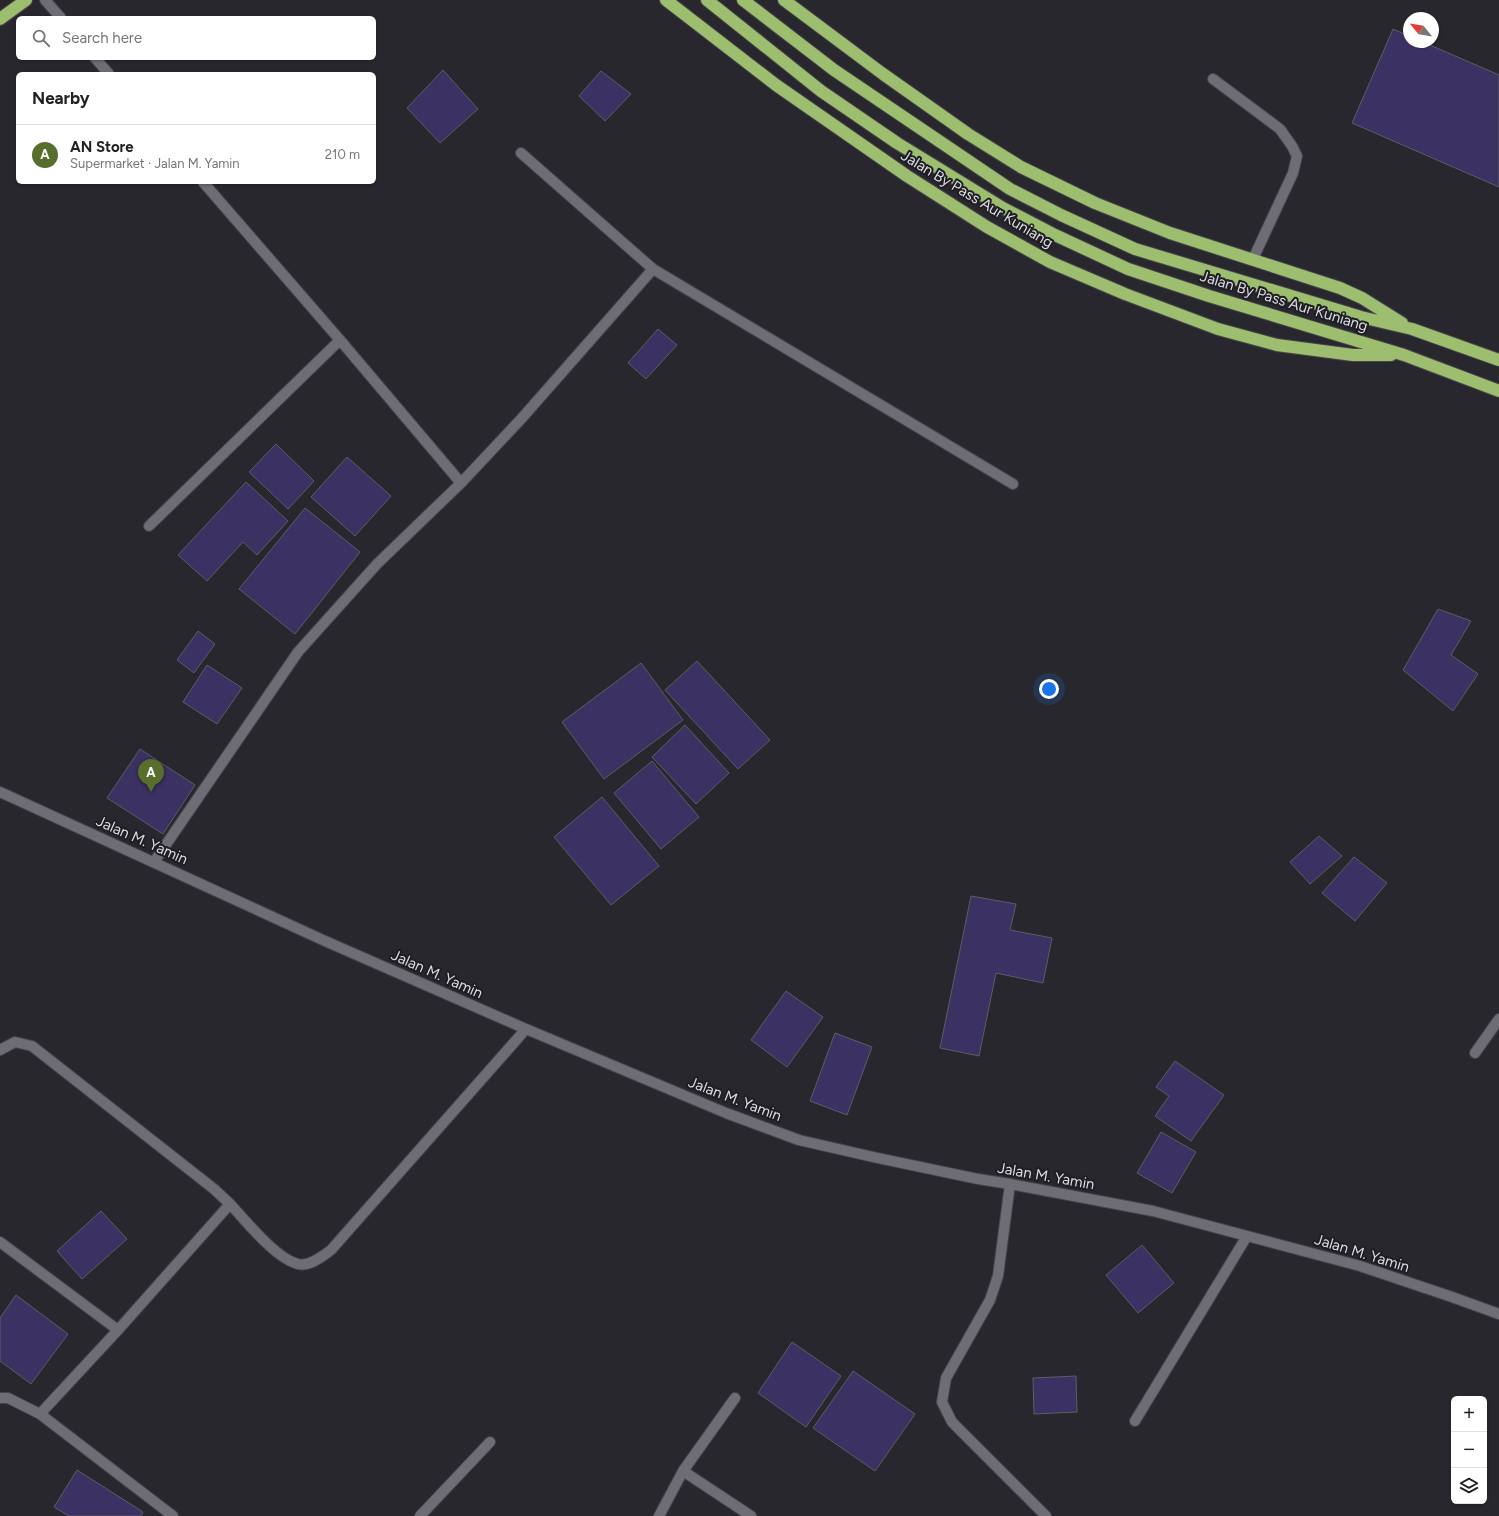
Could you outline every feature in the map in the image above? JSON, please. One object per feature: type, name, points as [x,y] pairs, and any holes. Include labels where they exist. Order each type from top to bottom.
[{"type":"highway","points":[[0,19],[26,0]]},
{"type":"highway","name":"Jalan By Pass Aur Kuniang","points":[[666,0],[776,85],[906,176],[987,227],[1050,262],[1125,294],[1218,329],[1270,343],[1353,355],[1404,355]]},
{"type":"highway","name":"Jalan By Pass Aur Kuniang","points":[[707,0],[821,91],[897,143],[1003,208],[1055,235],[1128,269],[1209,296],[1404,355],[1499,391]]},
{"type":"highway","name":"Jalan By Pass Aur Kuniang","points":[[743,0],[834,70],[1010,189],[1062,215],[1135,249],[1333,307],[1361,317],[1412,329],[1499,360]]},
{"type":"highway","name":"Jalan By Pass Aur Kuniang","points":[[784,0],[883,74],[955,125],[1021,167],[1095,203],[1170,233],[1340,288],[1362,298],[1412,329]]},
{"type":"street","points":[[45,0],[59,16]]},
{"type":"street","points":[[97,60],[107,72]]},
{"type":"street","points":[[1213,79],[1280,129],[1297,156],[1293,173],[1253,259]]},
{"type":"street","points":[[521,152],[653,269],[1013,484]]},
{"type":"street","points":[[205,184],[340,340],[461,484]]},
{"type":"street","points":[[154,862],[298,652],[377,564],[461,484],[527,412],[653,269]]},
{"type":"street","points":[[149,526],[340,340]]},
{"type":"street","name":"Jalan M. Yamin","points":[[0,792],[325,941],[526,1029],[726,1113],[799,1140],[978,1179],[1153,1211],[1360,1266],[1499,1314]]},
{"type":"street","points":[[1475,1053],[1499,1019]]},
{"type":"street","points":[[0,1050],[15,1042],[32,1046],[214,1189],[264,1241],[284,1258],[299,1264],[316,1261],[331,1250],[526,1029]]},
{"type":"street","points":[[1010,1184],[998,1276],[990,1300],[946,1378],[942,1402],[952,1422],[1046,1516]]},
{"type":"street","points":[[40,1414],[118,1330],[230,1204]]},
{"type":"street","points":[[1135,1421],[1247,1236]]},
{"type":"street","points":[[0,1242],[118,1330]]},
{"type":"street","points":[[0,1398],[8,1398],[40,1414],[173,1516]]},
{"type":"street","points":[[658,1516],[683,1471],[735,1398]]},
{"type":"street","points":[[420,1516],[490,1442]]},
{"type":"street","points":[[683,1471],[751,1516]]},
{"type":"building","points":[[1393,29],[1403,33],[1403,48],[1437,48],[1499,75],[1499,187],[1352,123]]},
{"type":"building","points":[[443,70],[478,109],[440,143],[407,108]]},
{"type":"building","points":[[601,71],[631,94],[605,121],[579,96]]},
{"type":"building","points":[[658,329],[677,345],[646,379],[628,363]]},
{"type":"building","points":[[276,444],[314,481],[288,509],[249,472]]},
{"type":"building","points":[[347,457],[391,496],[355,536],[311,497]]},
{"type":"building","points":[[246,482],[288,521],[257,555],[243,542],[207,581],[178,555]]},
{"type":"building","points":[[305,508],[360,552],[295,634],[239,589]]},
{"type":"building","points":[[1438,609],[1471,621],[1451,655],[1478,674],[1453,711],[1403,670]]},
{"type":"building","points":[[198,631],[215,644],[194,673],[177,660]]},
{"type":"building","points":[[697,661],[770,740],[738,769],[665,690]]},
{"type":"building","points":[[641,663],[683,720],[604,779],[562,722]]},
{"type":"building","points":[[207,665],[242,688],[217,724],[183,702]]},
{"type":"building","points":[[685,725],[729,773],[696,804],[652,757]]},
{"type":"building","points":[[140,749],[195,785],[163,834],[107,798]]},
{"type":"building","points":[[652,761],[699,817],[661,849],[614,793]]},
{"type":"building","points":[[602,797],[659,866],[611,905],[554,837]]},
{"type":"building","points":[[1319,836],[1342,856],[1310,884],[1290,862]]},
{"type":"building","points":[[1354,857],[1387,883],[1355,921],[1322,893]]},
{"type":"building","points":[[971,896],[1016,904],[1010,930],[1052,938],[1043,983],[996,973],[979,1056],[940,1048]]},
{"type":"building","points":[[786,991],[823,1017],[787,1067],[751,1040]]},
{"type":"building","points":[[835,1033],[872,1047],[847,1115],[810,1101]]},
{"type":"building","points":[[1175,1061],[1224,1095],[1191,1141],[1155,1116],[1169,1096],[1156,1087]]},
{"type":"building","points":[[1161,1132],[1196,1152],[1172,1193],[1137,1173]]},
{"type":"building","points":[[101,1211],[127,1239],[82,1279],[57,1251]]},
{"type":"building","points":[[1142,1245],[1174,1283],[1138,1313],[1106,1275]]},
{"type":"building","points":[[16,1295],[68,1334],[31,1384],[0,1361],[0,1318]]},
{"type":"building","points":[[792,1342],[841,1376],[806,1427],[758,1393]]},
{"type":"building","points":[[853,1371],[915,1414],[875,1471],[813,1428]]},
{"type":"building","points":[[1076,1376],[1077,1412],[1034,1414],[1033,1378]]},
{"type":"building","points":[[77,1470],[143,1512],[141,1516],[69,1516],[54,1507]]},
{"type":"place","name":"AN Store","points":[[151,792]]}]
